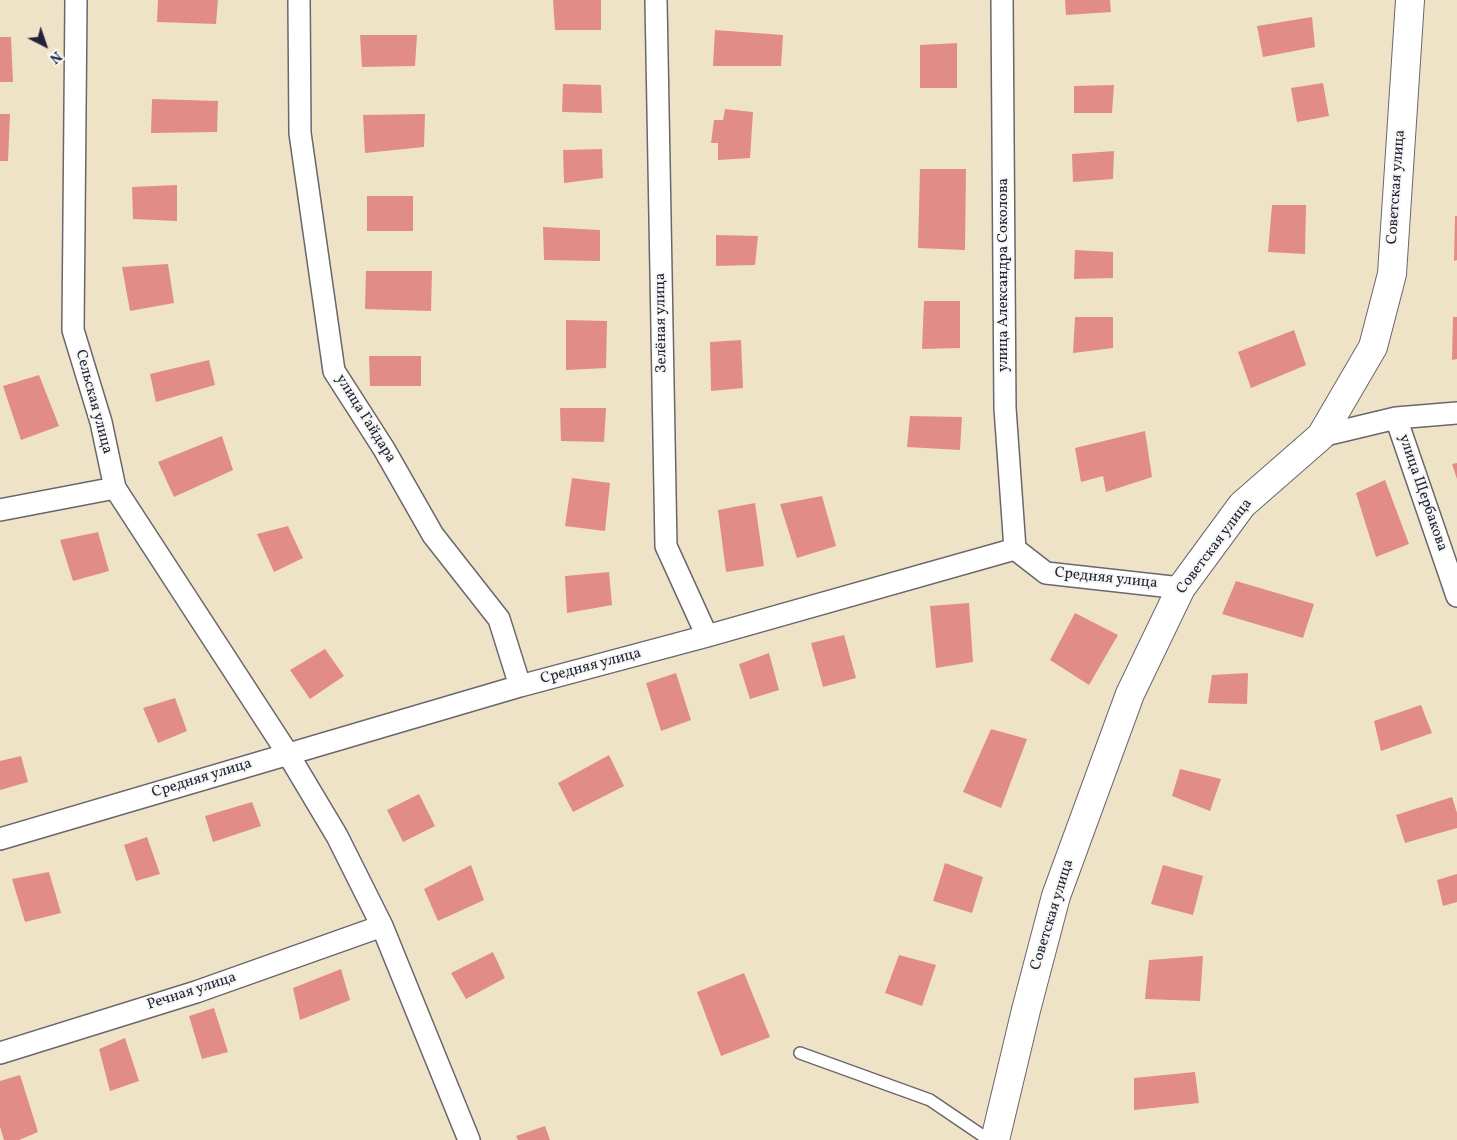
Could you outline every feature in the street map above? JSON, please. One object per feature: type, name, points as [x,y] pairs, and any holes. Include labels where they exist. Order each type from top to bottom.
[{"type":"street","name":"Сельская улица","points":[[76,0],[73,330],[101,422],[115,488],[288,754],[337,836],[382,926],[469,1140]]},
{"type":"street","name":"улица Гайдара","points":[[300,0],[300,132],[334,371],[384,449],[433,535],[498,619],[520,686]]},
{"type":"street","name":"Зелёная улица","points":[[656,0],[666,546],[707,636]]},
{"type":"street","name":"улица Александра Соколова","points":[[1002,0],[1005,408],[1015,549]]},
{"type":"street","name":"Советская улица","points":[[995,1140],[1056,896],[1130,694],[1181,588],[1242,505],[1321,436],[1373,347],[1392,274],[1410,0]]},
{"type":"street","points":[[1321,436],[1396,418],[1457,413]]},
{"type":"street","name":"улица Щербакова","points":[[1396,418],[1457,596]]},
{"type":"street","points":[[0,510],[115,488]]},
{"type":"street","name":"Средняя улица","points":[[0,839],[520,686],[707,636],[1015,549],[1046,573],[1181,588]]},
{"type":"street","name":"Речная улица","points":[[0,1053],[196,992],[382,926]]},
{"type":"lane","points":[[800,1053],[930,1100],[989,1140]]},
{"type":"building","points":[[158,0],[218,0],[216,24],[157,22]]},
{"type":"building","points":[[553,0],[601,0],[601,30],[555,30]]},
{"type":"building","points":[[1065,0],[1110,0],[1111,12],[1066,15]]},
{"type":"building","points":[[1312,17],[1315,47],[1263,57],[1257,26]]},
{"type":"building","points":[[715,30],[783,35],[781,66],[713,66]]},
{"type":"building","points":[[360,35],[417,35],[415,66],[362,67]]},
{"type":"building","points":[[0,37],[11,37],[13,82],[0,82]]},
{"type":"building","points":[[957,43],[957,88],[920,88],[920,45]]},
{"type":"building","points":[[1323,83],[1329,116],[1297,122],[1291,88]]},
{"type":"building","points":[[563,84],[601,85],[602,113],[562,112]]},
{"type":"building","points":[[1114,85],[1112,113],[1074,113],[1074,86]]},
{"type":"building","points":[[152,99],[218,101],[217,132],[151,133]]},
{"type":"building","points":[[725,109],[753,112],[750,158],[718,160],[718,143],[711,143],[714,120],[723,120]]},
{"type":"building","points":[[0,114],[10,114],[8,161],[0,161]]},
{"type":"building","points":[[425,114],[424,147],[365,153],[363,115]]},
{"type":"building","points":[[602,149],[603,178],[564,183],[563,150]]},
{"type":"building","points":[[1114,151],[1113,179],[1073,182],[1072,154]]},
{"type":"building","points":[[920,169],[966,169],[965,250],[918,248]]},
{"type":"building","points":[[177,185],[177,221],[133,219],[132,187]]},
{"type":"building","points":[[367,196],[413,196],[413,231],[367,231]]},
{"type":"building","points":[[1272,205],[1306,205],[1305,254],[1268,252]]},
{"type":"building","points":[[1455,216],[1457,216],[1457,260],[1454,261]]},
{"type":"building","points":[[543,227],[600,230],[600,261],[544,260]]},
{"type":"building","points":[[716,235],[758,236],[755,265],[716,266]]},
{"type":"building","points":[[1075,250],[1113,252],[1113,278],[1074,279]]},
{"type":"building","points":[[168,264],[174,303],[130,311],[122,267]]},
{"type":"building","points":[[366,271],[432,271],[431,311],[365,309]]},
{"type":"building","points":[[924,301],[960,301],[960,348],[922,349]]},
{"type":"building","points":[[1075,317],[1113,317],[1113,348],[1073,353]]},
{"type":"building","points":[[1453,317],[1457,317],[1457,359],[1452,360]]},
{"type":"building","points":[[566,320],[607,321],[606,368],[566,370]]},
{"type":"building","points":[[1294,330],[1306,365],[1251,388],[1238,352]]},
{"type":"building","points":[[741,340],[743,388],[711,391],[710,342]]},
{"type":"building","points":[[369,356],[421,356],[421,386],[370,386]]},
{"type":"building","points":[[209,360],[215,385],[156,402],[150,374]]},
{"type":"building","points":[[39,375],[59,426],[21,440],[3,386]]},
{"type":"building","points":[[560,408],[606,408],[604,442],[561,441]]},
{"type":"building","points":[[910,416],[962,417],[960,450],[907,447]]},
{"type":"building","points":[[1145,431],[1152,477],[1106,492],[1103,476],[1081,482],[1075,448]]},
{"type":"building","points":[[222,436],[233,470],[174,497],[158,462]]},
{"type":"building","points":[[1457,463],[1457,479],[1452,464]]},
{"type":"building","points":[[572,478],[610,483],[605,531],[565,526]]},
{"type":"building","points":[[1385,480],[1409,544],[1376,557],[1356,493]]},
{"type":"building","points":[[822,496],[836,546],[797,558],[780,504]]},
{"type":"building","points":[[755,503],[764,566],[726,572],[718,510]]},
{"type":"building","points":[[288,526],[303,558],[274,572],[257,534]]},
{"type":"building","points":[[98,532],[109,571],[73,581],[60,540]]},
{"type":"building","points":[[609,572],[612,605],[567,613],[565,576]]},
{"type":"building","points":[[1236,581],[1314,604],[1303,638],[1222,614]]},
{"type":"building","points":[[969,603],[973,662],[936,668],[930,606]]},
{"type":"building","points":[[1075,613],[1118,635],[1089,685],[1050,660]]},
{"type":"building","points":[[844,635],[856,678],[823,687],[811,643]]},
{"type":"building","points":[[325,649],[344,676],[310,699],[290,670]]},
{"type":"building","points":[[769,653],[779,690],[750,699],[739,664]]},
{"type":"building","points":[[676,673],[691,720],[661,731],[646,683]]},
{"type":"building","points":[[1248,673],[1247,704],[1208,703],[1212,675]]},
{"type":"building","points":[[175,698],[187,731],[158,743],[143,708]]},
{"type":"building","points":[[1421,705],[1432,733],[1381,751],[1374,721]]},
{"type":"building","points":[[991,729],[1027,739],[1001,808],[963,792]]},
{"type":"building","points":[[609,755],[624,786],[573,812],[558,783]]},
{"type":"building","points":[[21,756],[28,782],[0,790],[0,761]]},
{"type":"building","points":[[1180,769],[1221,779],[1210,811],[1172,796]]},
{"type":"building","points":[[419,794],[435,826],[403,842],[387,810]]},
{"type":"building","points":[[1452,797],[1457,813],[1457,828],[1405,843],[1396,815]]},
{"type":"building","points":[[252,802],[261,826],[213,842],[205,816]]},
{"type":"building","points":[[147,837],[160,874],[136,881],[124,845]]},
{"type":"building","points":[[945,863],[983,877],[972,913],[933,901]]},
{"type":"building","points":[[471,865],[484,900],[438,921],[424,889]]},
{"type":"building","points":[[1163,865],[1203,876],[1193,915],[1151,904]]},
{"type":"building","points":[[49,872],[61,913],[25,922],[12,879]]},
{"type":"building","points":[[1457,874],[1457,902],[1443,906],[1437,880]]},
{"type":"building","points":[[493,952],[505,978],[466,999],[451,973]]},
{"type":"building","points":[[899,955],[936,965],[922,1006],[885,993]]},
{"type":"building","points":[[1203,956],[1200,1001],[1145,999],[1149,960]]},
{"type":"building","points":[[341,969],[350,1000],[300,1020],[293,988]]},
{"type":"building","points":[[744,973],[770,1037],[721,1056],[697,992]]},
{"type":"building","points":[[214,1008],[228,1052],[202,1059],[189,1016]]},
{"type":"building","points":[[125,1038],[139,1081],[110,1091],[99,1049]]},
{"type":"building","points":[[1195,1072],[1199,1103],[1134,1110],[1134,1078]]},
{"type":"building","points":[[20,1075],[38,1132],[19,1140],[4,1140],[0,1127],[0,1081]]},
{"type":"building","points":[[545,1126],[550,1140],[518,1140],[516,1136]]}]
